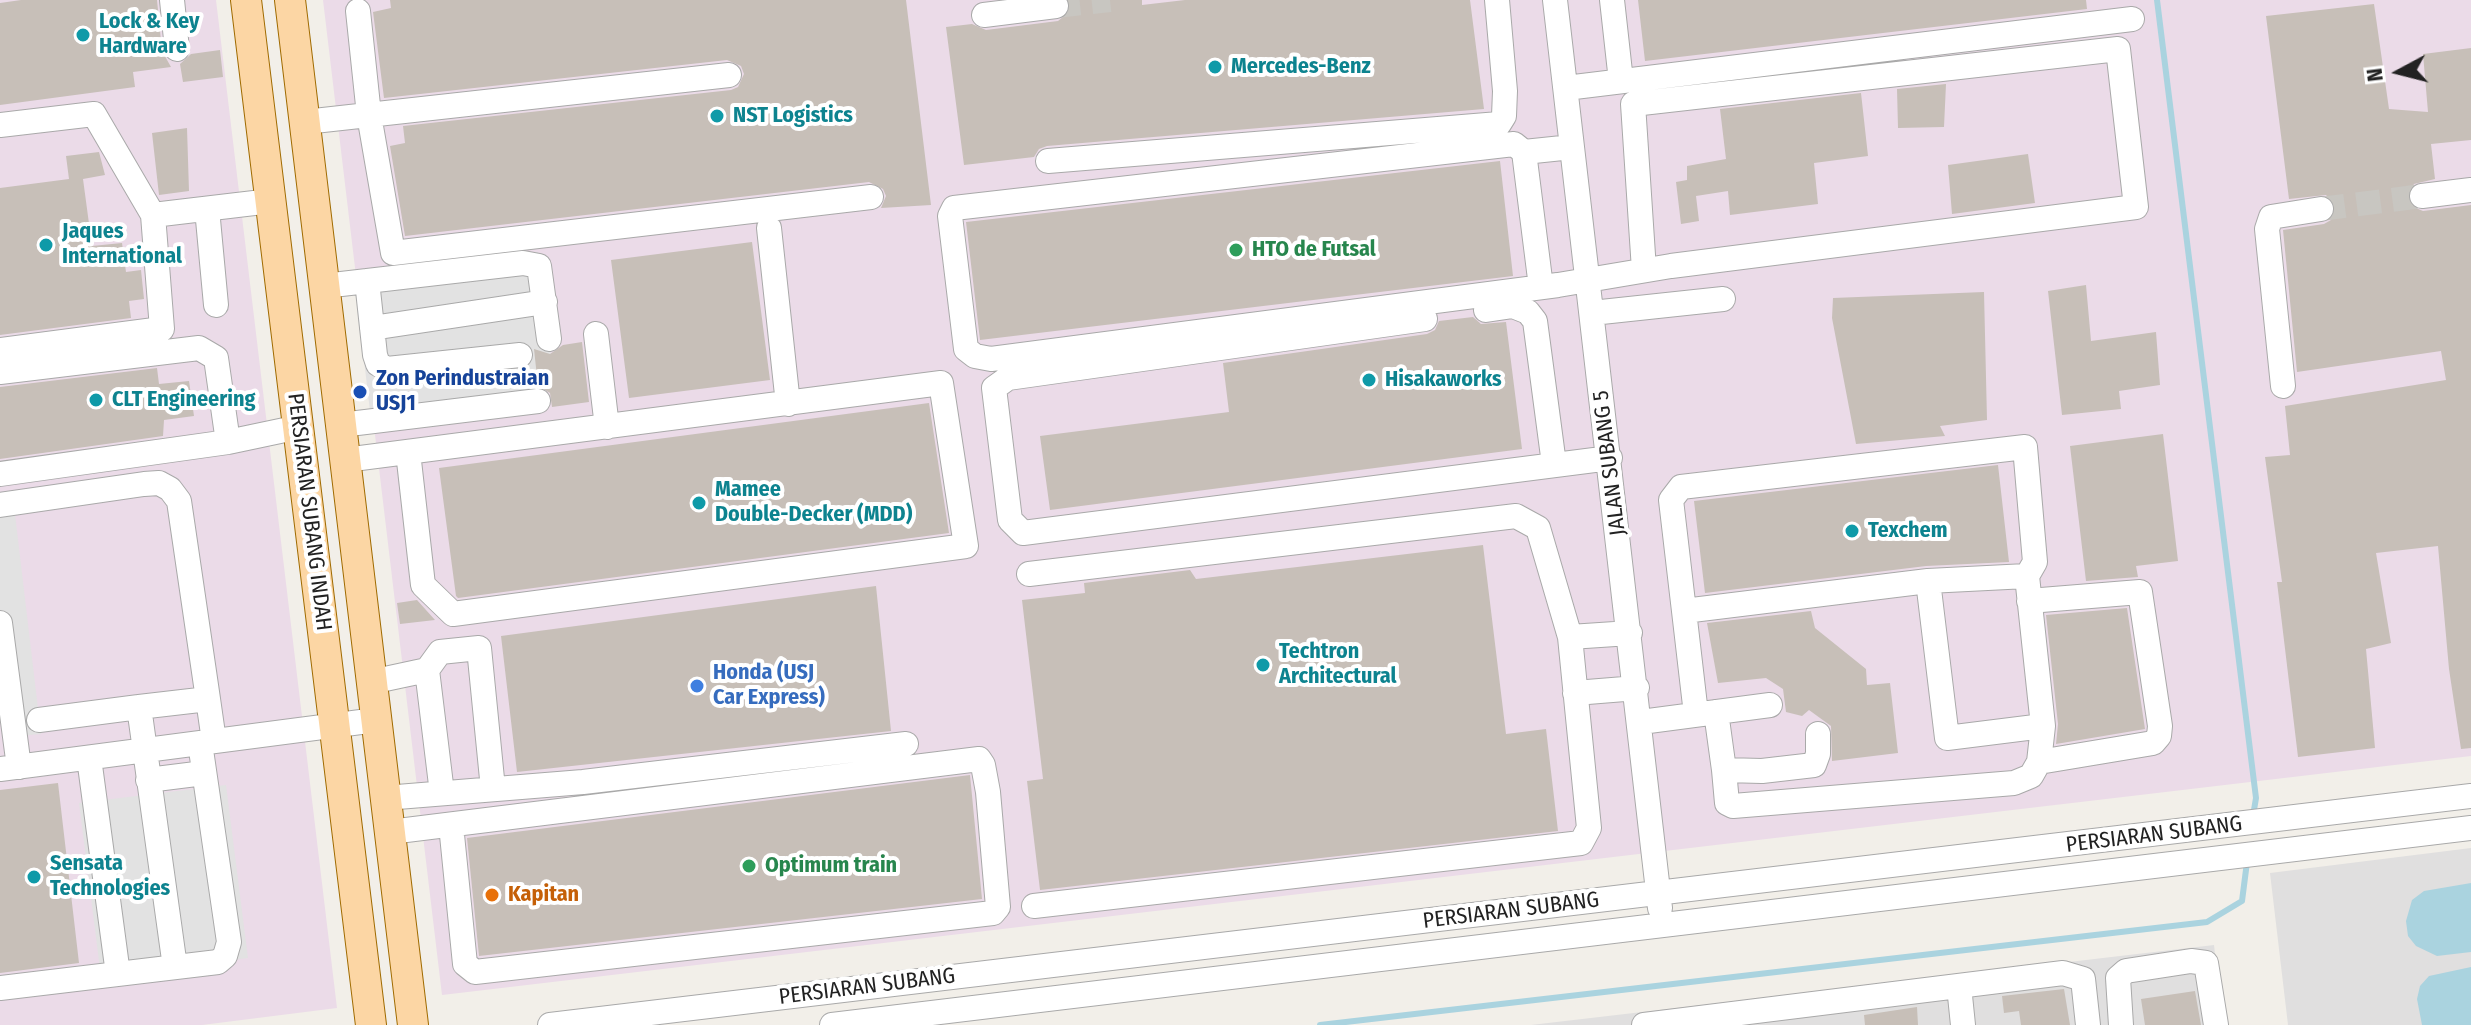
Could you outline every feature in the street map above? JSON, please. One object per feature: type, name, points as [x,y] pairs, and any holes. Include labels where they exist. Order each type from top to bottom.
[{"type":"main road","name":"PERSIARAN SUBANG INDAH","points":[[246,0],[371,1025]]},
{"type":"main road","name":"PERSIARAN SUBANG INDAH","points":[[290,0],[413,1025]]},
{"type":"street","points":[[172,0],[177,49]]},
{"type":"street","points":[[1048,161],[1499,124],[1504,116],[1505,91],[1497,0]]},
{"type":"street","name":"JALAN SUBANG 5","points":[[1555,0],[1641,722],[1661,926]]},
{"type":"street","points":[[1612,0],[1621,81]]},
{"type":"street","points":[[984,15],[1056,6]]},
{"type":"street","points":[[358,11],[369,115],[393,253],[401,255],[871,197]]},
{"type":"street","points":[[1566,88],[2132,19]]},
{"type":"street","points":[[1541,287],[1524,152],[1514,144],[954,208],[950,216],[966,349],[975,356],[991,359],[1588,281],[1644,270],[2136,207],[2118,49],[1633,104],[1644,270]]},
{"type":"street","points":[[305,122],[729,75]]},
{"type":"street","points":[[0,125],[94,114],[153,215],[162,329],[0,350]]},
{"type":"street","points":[[1524,152],[1572,147]]},
{"type":"street","points":[[2422,196],[2471,190]]},
{"type":"street","points":[[153,215],[271,201]]},
{"type":"street","points":[[207,209],[216,305]]},
{"type":"street","points":[[2283,386],[2267,229],[2271,217],[2321,209]]},
{"type":"street","points":[[769,228],[788,404]]},
{"type":"street","points":[[324,286],[523,263],[539,266],[549,339]]},
{"type":"street","points":[[367,281],[375,355],[378,364],[387,369],[520,355]]},
{"type":"street","points":[[1592,313],[1723,299]]},
{"type":"street","points":[[372,328],[545,302]]},
{"type":"street","points":[[1554,464],[1535,321],[1528,312],[1513,306],[1008,378],[994,388],[1010,520],[1023,533],[1610,458]]},
{"type":"street","points":[[596,334],[607,427]]},
{"type":"street","points":[[0,372],[199,348],[216,358],[228,442]]},
{"type":"street","points":[[345,460],[941,383],[966,546],[453,614],[423,585],[408,452]]},
{"type":"street","points":[[341,425],[538,401]]},
{"type":"street","points":[[0,474],[228,442],[299,427]]},
{"type":"street","points":[[2025,447],[2035,562],[2027,576],[2043,726],[2039,762],[2031,776],[2014,783],[1733,806],[1727,803],[1724,770],[1706,713],[1684,611],[1671,500],[1681,487],[2025,447]]},
{"type":"street","points":[[0,505],[159,483],[170,489],[179,501],[208,699],[204,773],[229,942],[225,956],[218,962],[0,988]]},
{"type":"street","points":[[1029,574],[1516,516],[1538,528],[1570,637],[1589,828],[1581,843],[1034,906]]},
{"type":"street","points":[[1684,611],[1928,581],[2027,576]]},
{"type":"street","points":[[1928,581],[1947,738],[2043,726]]},
{"type":"street","points":[[2029,601],[2140,592],[2160,726],[2159,736],[2153,743],[2039,762]]},
{"type":"street","points":[[0,623],[23,722],[10,768],[376,720]]},
{"type":"street","points":[[1570,637],[1630,633]]},
{"type":"street","points":[[371,682],[427,670],[440,652],[479,648],[493,789]]},
{"type":"street","points":[[427,670],[442,793]]},
{"type":"street","points":[[1575,693],[1637,688]]},
{"type":"street","points":[[23,722],[208,699]]},
{"type":"street","points":[[1641,722],[1770,705]]},
{"type":"street","points":[[139,707],[175,967]]},
{"type":"street","points":[[1724,770],[1762,771],[1814,765],[1818,754],[1818,734]]},
{"type":"street","points":[[385,798],[906,744]]},
{"type":"street","points":[[89,758],[118,974]]},
{"type":"street","points":[[390,838],[979,759],[988,792],[998,907],[993,913],[982,915],[475,972],[465,964],[452,831]]},
{"type":"street","points":[[148,780],[204,773]]},
{"type":"street","name":"PERSIARAN SUBANG","points":[[550,1025],[2471,796]]},
{"type":"street","name":"PERSIARAN SUBANG","points":[[832,1025],[2471,828]]},
{"type":"street","points":[[2121,1025],[2118,978],[2126,971],[2191,961],[2206,963],[2216,1025]]},
{"type":"street","points":[[1648,1025],[2063,973],[2083,979],[2088,1025]]},
{"type":"street","points":[[1959,986],[1963,1025]]},
{"type":"shaded area","points":[[0,0],[216,0],[337,1008],[202,1025],[0,1025]]},
{"type":"shaded area","points":[[323,0],[2471,0],[2471,756],[442,995]]},
{"type":"shaded area","points":[[538,252],[555,388],[370,411],[354,275]]},
{"type":"shaded area","points":[[15,514],[41,734],[19,736],[0,695],[0,516]]},
{"type":"shaded area","points":[[226,785],[248,958],[101,977],[79,803]]},
{"type":"shaded area","points":[[2471,848],[2471,1025],[2288,1025],[2270,873]]},
{"type":"shaded area","points":[[2214,945],[2223,1025],[1531,1025]]},
{"type":"water","points":[[2471,883],[2471,952],[2437,956],[2416,946],[2408,936],[2406,921],[2412,900],[2424,891]]},
{"type":"water","points":[[2471,967],[2471,1025],[2422,1025],[2417,999],[2420,986],[2429,976]]},
{"type":"building","name":"Lock & Key Hardware","points":[[21,0],[157,0],[162,51],[171,67],[133,72],[135,87],[0,105],[0,3]]},
{"type":"building","name":"NST Logistics","points":[[390,0],[906,0],[931,205],[881,208],[886,196],[883,189],[869,182],[405,236],[390,146],[405,143],[403,126],[731,90],[738,87],[744,74],[741,66],[727,60],[384,98],[373,12],[391,8]]},
{"type":"building","name":"Mercedes-Benz","points":[[1069,0],[1142,0],[1142,5],[1185,0],[1470,0],[1484,109],[1047,146],[1039,149],[1034,157],[964,165],[946,27],[972,24],[986,30],[1058,21],[1069,12]]},
{"type":"building","points":[[1638,0],[2086,0],[2087,9],[1645,61]]},
{"type":"building","points":[[2374,4],[2389,109],[2428,112],[2423,54],[2471,48],[2471,140],[2431,144],[2435,179],[2414,184],[2407,197],[2411,206],[2423,211],[2471,205],[2471,748],[2461,749],[2449,669],[2438,546],[2376,553],[2391,643],[2366,649],[2375,748],[2298,757],[2277,582],[2282,582],[2265,457],[2290,455],[2285,406],[2446,380],[2441,351],[2297,372],[2283,230],[2324,224],[2331,220],[2336,207],[2326,195],[2289,199],[2266,16]]},
{"type":"building","points":[[220,50],[223,77],[183,82],[180,64],[191,54]]},
{"type":"building","points":[[1946,84],[1944,127],[1898,128],[1897,89]]},
{"type":"building","points":[[1861,93],[1868,156],[1814,163],[1818,204],[1730,215],[1728,191],[1696,196],[1699,221],[1681,224],[1676,182],[1687,180],[1687,166],[1726,159],[1720,109]]},
{"type":"building","points":[[187,128],[189,191],[159,195],[152,133]]},
{"type":"building","name":"Jaques International","points":[[99,152],[105,175],[83,179],[92,246],[122,243],[126,272],[141,270],[144,299],[129,301],[131,318],[0,335],[0,188],[69,179],[66,156]]},
{"type":"building","points":[[2028,154],[2035,203],[1952,214],[1948,165]]},
{"type":"building","name":"HTO de Futsal","points":[[1500,161],[1513,276],[980,340],[966,222]]},
{"type":"building","points":[[752,242],[770,380],[629,398],[611,260]]},
{"type":"building","points":[[2086,285],[2091,341],[2156,332],[2160,385],[2119,391],[2121,409],[2062,415],[2048,291]]},
{"type":"building","points":[[1984,292],[1987,420],[1940,426],[1945,436],[1856,444],[1832,318],[1833,298]]},
{"type":"building","name":"Hisakaworks","points":[[1473,317],[1481,324],[1506,322],[1522,449],[1050,510],[1040,436],[1229,412],[1223,363],[1427,334],[1435,330],[1439,321]]},
{"type":"building","points":[[582,342],[589,402],[552,407],[550,393],[538,386],[534,349],[550,354],[563,345]]},
{"type":"building","name":"CLT Engineering","points":[[157,368],[159,384],[189,381],[194,416],[164,420],[163,436],[0,459],[0,387]]},
{"type":"building","name":"Mamee Double-Decker (MDD)","points":[[929,403],[949,533],[456,596],[439,468]]},
{"type":"building","points":[[2163,434],[2178,561],[2136,566],[2138,577],[2086,581],[2070,446]]},
{"type":"building","name":"Texchem","points":[[1998,465],[2009,562],[1926,566],[1705,593],[1694,501]]},
{"type":"building","name":"Techtron Architectural","points":[[1483,545],[1506,734],[1546,729],[1558,831],[1040,890],[1027,781],[1043,779],[1022,600],[1085,593],[1084,583],[1190,570],[1196,579]]},
{"type":"building","name":"Honda (USJ Car Express)","points":[[876,586],[891,731],[517,772],[501,636]]},
{"type":"building","points":[[417,600],[435,620],[400,624],[397,603]]},
{"type":"building","points":[[2127,608],[2145,729],[2056,744],[2058,724],[2046,615]]},
{"type":"building","points":[[1811,611],[1815,628],[1866,669],[1867,685],[1890,683],[1898,753],[1832,761],[1831,726],[1809,710],[1802,716],[1786,712],[1783,689],[1766,678],[1718,683],[1707,623]]},
{"type":"building","name":"Optimum train","points":[[970,775],[982,899],[479,956],[467,838]]},
{"type":"building","name":"Sensata Technologies","points":[[58,783],[79,963],[0,973],[0,790]]},
{"type":"building","points":[[2064,989],[2070,1025],[2021,1025],[2019,1011],[2004,1013],[2002,996]]},
{"type":"building","points":[[2195,991],[2201,1025],[2145,1025],[2141,999]]},
{"type":"building","points":[[1917,1007],[1918,1025],[1865,1025],[1864,1015]]},
{"type":"waterway","points":[[2157,0],[2256,798],[2253,816]]},
{"type":"waterway","points":[[1320,1025],[2207,922],[2242,901],[2247,862]]},
{"type":"tunnel","points":[[1056,6],[1110,0]]},
{"type":"tunnel","points":[[2321,209],[2422,196]]},
{"type":"place","name":"Lock & Key Hardware","points":[[83,35]]},
{"type":"place","name":"Mercedes-Benz","points":[[1215,67]]},
{"type":"place","name":"NST Logistics","points":[[717,116]]},
{"type":"place","name":"Jaques International","points":[[46,245]]},
{"type":"place","name":"HTO de Futsal","points":[[1236,250]]},
{"type":"place","name":"Hisakaworks","points":[[1369,380]]},
{"type":"place","name":"Zon Perindustraian USJ1","points":[[360,392]]},
{"type":"place","name":"CLT Engineering","points":[[96,400]]},
{"type":"place","name":"Mamee Double-Decker (MDD)","points":[[699,503]]},
{"type":"place","name":"Texchem","points":[[1852,531]]},
{"type":"place","name":"Techtron Architectural","points":[[1263,665]]},
{"type":"place","name":"Honda (USJ Car Express)","points":[[697,686]]},
{"type":"place","name":"Optimum train","points":[[749,866]]},
{"type":"place","name":"Sensata Technologies","points":[[34,877]]},
{"type":"place","name":"Kapitan","points":[[492,895]]}]
